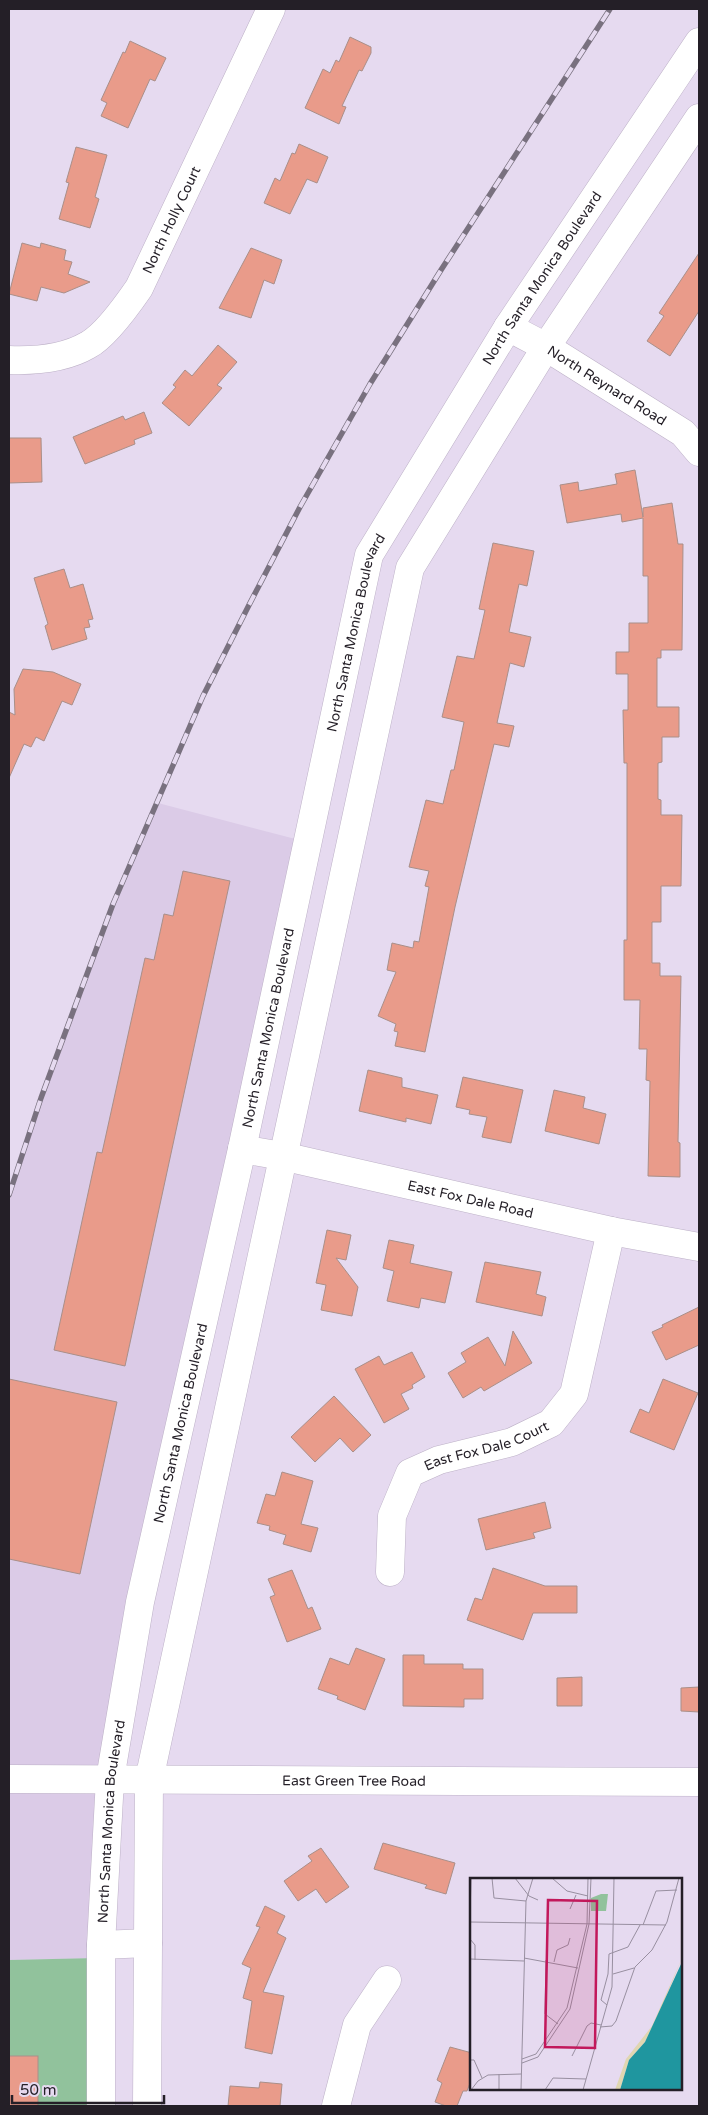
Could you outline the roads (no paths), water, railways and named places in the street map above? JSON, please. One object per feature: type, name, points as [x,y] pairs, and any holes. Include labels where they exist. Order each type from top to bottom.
[{"type":"street","name":"North Holly Court","points":[[9,360],[27,361],[58,357],[89,345],[124,310],[139,288],[271,9]]},
{"type":"street","name":"North Santa Monica Boulevard","points":[[101,2106],[101,1944],[110,1779],[140,1602],[242,1149],[369,555],[508,328],[699,42]]},
{"type":"street","points":[[147,2106],[149,1780],[410,568],[546,347],[699,118]]},
{"type":"street","name":"North Reynard Road","points":[[508,328],[546,347],[683,433],[699,452]]},
{"type":"street","name":"East Fox Dale Road","points":[[242,1149],[282,1156],[611,1231],[699,1247]]},
{"type":"street","name":"East Fox Dale Court","points":[[390,1572],[392,1516],[410,1473],[439,1460],[512,1442],[551,1422],[574,1394],[611,1231]]},
{"type":"street","name":"East Green Tree Road","points":[[9,1779],[699,1782]]},
{"type":"street","points":[[101,1944],[148,1943]]},
{"type":"street","points":[[336,2106],[357,2024],[387,1980]]},
{"type":"railway","points":[[9,1195],[41,1098],[113,904],[203,696],[249,605],[300,507],[370,384],[441,270],[610,9]]}]
